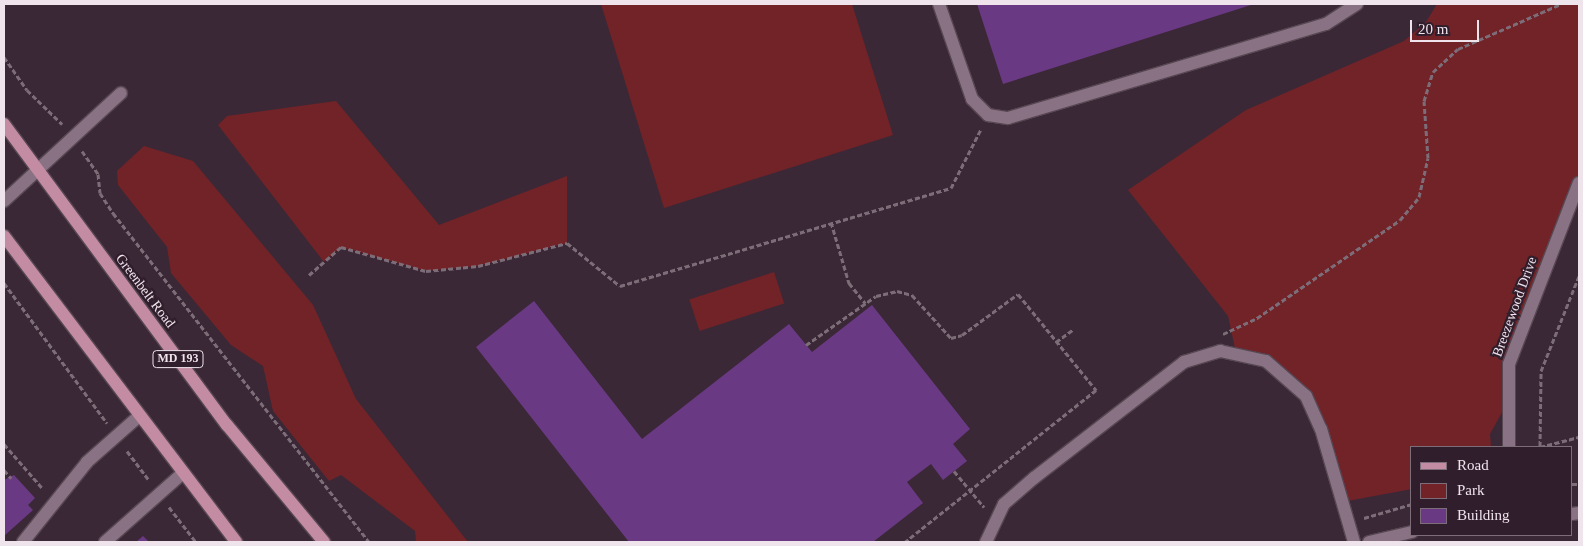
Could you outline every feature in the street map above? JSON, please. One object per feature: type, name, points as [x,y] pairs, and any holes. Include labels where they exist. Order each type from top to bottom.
[{"type":"main road","name":"Greenbelt Road","points":[[4,124],[37,172],[228,425],[324,542]]},
{"type":"main road","points":[[4,236],[138,417],[236,542]]},
{"type":"street","points":[[939,4],[962,80],[972,99],[988,115],[1019,117],[1326,24],[1357,4]]},
{"type":"street","points":[[4,201],[74,139],[121,93]]},
{"type":"street","name":"Breezewood Drive","points":[[1509,446],[1509,364],[1579,183]]},
{"type":"street","points":[[986,542],[993,518],[1034,478],[1127,403],[1184,362],[1220,351],[1266,361],[1306,396],[1321,429],[1354,542]]},
{"type":"street","points":[[23,542],[87,462],[138,417]]},
{"type":"street","points":[[105,542],[183,473]]},
{"type":"street","points":[[1370,542],[1410,532]]},
{"type":"path","points":[[1217,336],[1257,318],[1400,220],[1419,197],[1428,158],[1424,101],[1433,72],[1458,49],[1561,4]]},
{"type":"path","points":[[4,57],[27,90],[48,107],[74,139],[98,174],[100,193],[112,214],[368,542]]},
{"type":"path","points":[[309,275],[341,247],[426,271],[478,266],[567,243],[620,286],[951,188],[988,115]]},
{"type":"path","points":[[831,222],[849,283],[865,303]]},
{"type":"path","points":[[1579,276],[1541,371],[1540,446],[1579,437]]},
{"type":"path","points":[[4,283],[196,542]]},
{"type":"path","points":[[806,346],[865,303],[897,291],[912,295],[950,338],[962,335],[1018,294],[1096,390],[905,542]]},
{"type":"path","points":[[1056,342],[1074,329]]},
{"type":"path","points":[[4,444],[55,502]]},
{"type":"path","points":[[4,470],[11,478]]},
{"type":"path","points":[[954,471],[993,518]]},
{"type":"path","points":[[1349,524],[1410,505]]},
{"type":"green space","points":[[601,4],[852,4],[893,135],[664,208]]},
{"type":"green space","points":[[1437,4],[1579,4],[1579,183],[1517,336],[1506,405],[1490,434],[1491,446],[1410,446],[1410,489],[1342,502],[1321,429],[1294,382],[1236,353],[1228,316],[1128,190],[1246,110],[1404,41],[1426,22]]},
{"type":"green space","points":[[336,101],[439,225],[567,176],[567,243],[478,266],[426,271],[341,247],[324,262],[218,125],[227,116]]},
{"type":"green space","points":[[144,146],[193,161],[313,305],[356,399],[468,542],[416,542],[415,531],[341,475],[329,481],[273,411],[263,366],[231,345],[171,273],[167,247],[118,185],[117,171]]},
{"type":"green space","points":[[774,272],[784,303],[700,331],[689,300]]},
{"type":"building","points":[[977,4],[1254,4],[1003,84]]},
{"type":"building","points":[[534,301],[642,439],[789,324],[812,352],[872,305],[970,429],[953,444],[967,461],[943,480],[931,464],[907,482],[923,503],[873,542],[629,542],[476,347]]},
{"type":"building","points":[[14,475],[35,498],[28,505],[33,510],[4,536],[4,480]]},
{"type":"building","points":[[143,536],[149,542],[136,542]]}]
